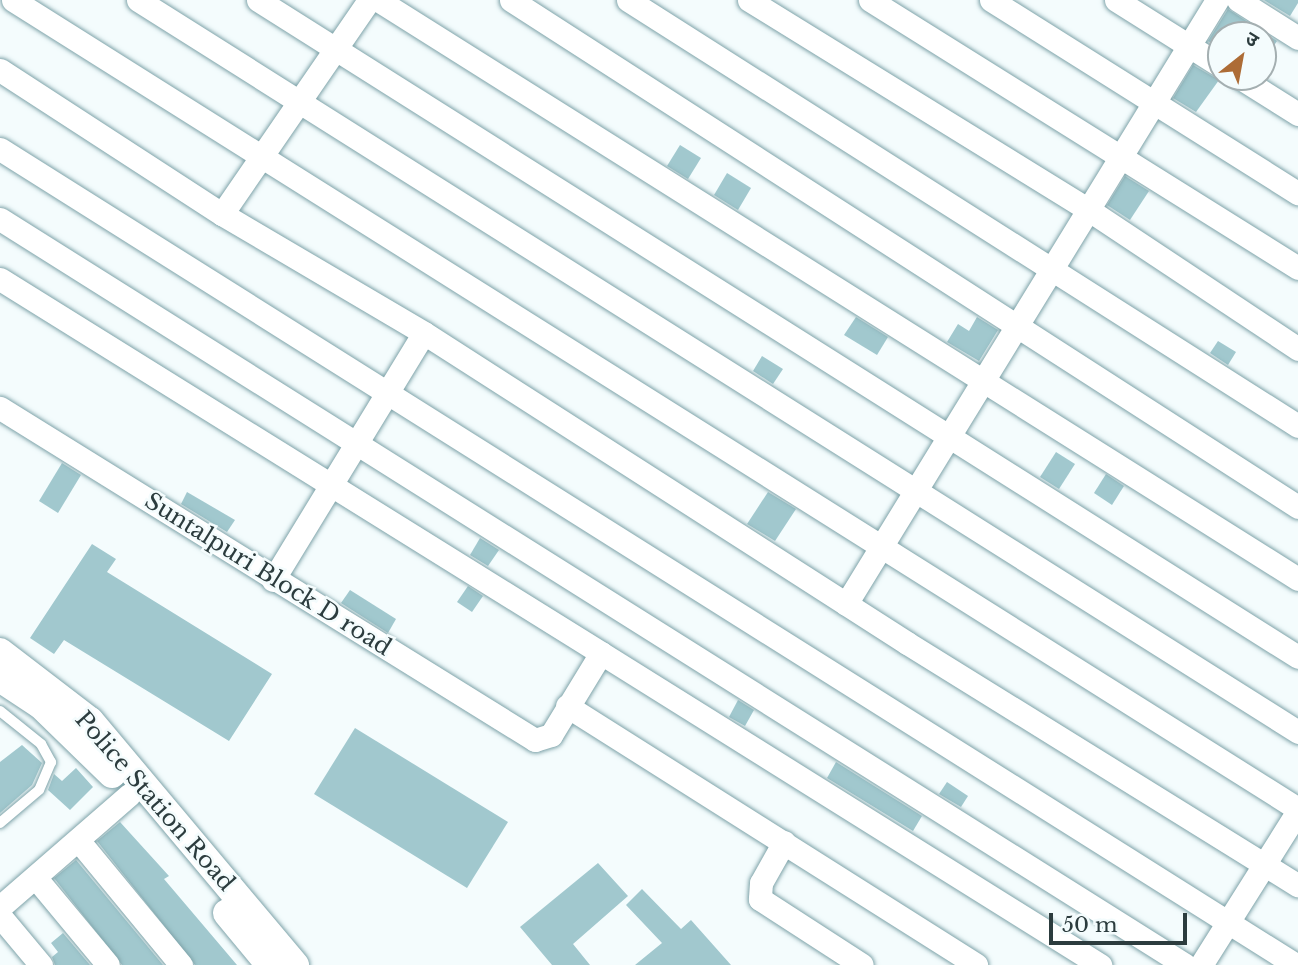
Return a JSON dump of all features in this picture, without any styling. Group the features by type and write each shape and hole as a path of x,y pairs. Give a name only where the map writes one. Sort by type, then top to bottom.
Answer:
{"street":[{"path":"13,0 1298,810 1200,965"},
{"path":"138,0 918,489 1298,732"},
{"path":"258,0 1298,657"},
{"path":"222,214 369,0"},
{"path":"378,0 1298,579"},
{"path":"511,0 1298,507"},
{"path":"628,0 1298,426"},
{"path":"749,0 1088,210 1298,349"},
{"path":"870,0 1298,268"},
{"path":"991,0 1298,193"},
{"path":"1116,0 1207,57"},
{"path":"846,604 1156,104 1217,0"},
{"path":"1238,0 1298,38"},
{"path":"0,70 222,214 424,334 846,604 1298,886"},
{"path":"1261,91 1298,114"},
{"path":"0,149 1296,965"},
{"path":"0,219 355,446 1185,965"},
{"path":"0,279 1100,965"},
{"path":"273,580 424,334"},
{"name":"Suntalpuri Block D road","path":"0,408 273,580 535,740 551,735 567,706"},
{"name":"Police Station Road","path":"0,652 90,721 295,965"},
{"path":"601,653 567,706 976,965"},
{"name":"Police Station Road","path":"0,678 41,705 97,756 270,965"},
{"path":"0,907 129,795"},
{"path":"78,840 181,965"},
{"path":"784,842 761,883 760,899 862,965"},
{"path":"35,877 108,965"},
{"path":"0,916 41,965"}],"lane":[{"path":"0,711 41,744 51,762 40,790 0,823"}],"building":[{"path":"1264,0 1298,0 1298,3 1290,16"},
{"path":"1228,9 1246,21 1220,21"},
{"path":"1193,65 1207,73 1207,91 1211,91 1196,112 1173,98"},
{"path":"680,145 701,158 688,179 667,166"},
{"path":"727,173 751,188 738,210 714,195"},
{"path":"1125,176 1149,191 1130,220 1107,205"},
{"path":"856,317 888,337 877,355 844,335"},
{"path":"977,317 998,330 979,361 947,342 958,324 969,331"},
{"path":"1218,341 1236,352 1228,365 1210,353"},
{"path":"762,356 783,369 773,384 753,371"},
{"path":"1056,452 1075,464 1059,489 1040,477"},
{"path":"62,463 81,475 58,513 39,501"},
{"path":"1106,474 1124,486 1112,505 1094,493"},
{"path":"187,492 235,520 227,532 181,504"},
{"path":"768,492 796,509 775,541 747,524"},
{"path":"480,538 499,550 488,566 470,555"},
{"path":"92,544 116,559 107,572 272,674 229,741 64,640 54,654 30,638"},
{"path":"468,586 483,596 472,612 457,602"},
{"path":"350,590 396,619 388,633 341,603"},
{"path":"738,700 754,710 745,726 729,717"},
{"path":"355,728 508,822 467,888 314,794"},
{"path":"22,745 42,763 32,785 0,813 0,762"},
{"path":"836,762 922,816 913,831 827,778"},
{"path":"76,768 93,787 70,810 48,790 54,774 62,781"},
{"path":"947,782 968,796 961,807 939,794"},
{"path":"120,822 169,876 164,879 237,965 195,965 97,841"},
{"path":"76,860 163,965 122,965 54,878"},
{"path":"598,863 628,896 573,944 590,965 552,965 520,927"},
{"path":"642,889 681,929 691,920 731,965 635,965 662,943 626,905"},
{"path":"63,933 90,965 55,965 52,957 58,952 51,943"}]}
